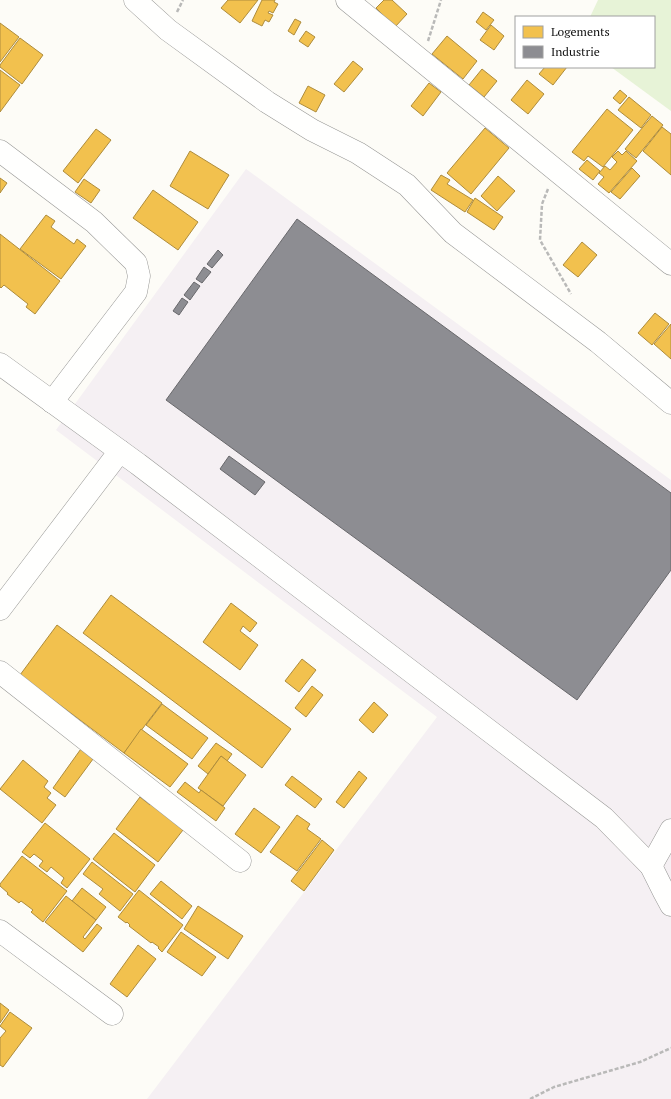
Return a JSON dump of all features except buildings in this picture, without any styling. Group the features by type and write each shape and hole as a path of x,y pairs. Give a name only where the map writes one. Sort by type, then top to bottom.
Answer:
{"street":[{"path":"135,0 168,30 268,102 312,130 358,153 407,185 453,233 598,342 671,403"},
{"path":"347,0 671,264"},
{"path":"0,151 94,222 136,263 139,276 136,292 52,402"},
{"path":"0,364 120,451 604,818 652,866 671,905"},
{"path":"0,609 120,451"},
{"path":"0,672 240,861"},
{"path":"652,866 671,830"},
{"path":"0,931 112,1014"}],"path":[{"path":"420,60 441,0"},
{"path":"556,170 542,204 540,240 571,294"},
{"path":"530,1099 554,1087 640,1062 671,1048"}],"shaded area":[{"path":"246,169 671,480 671,1099 147,1099 437,717 56,430"}],"green space":[{"path":"598,0 671,0 671,111 612,68 655,68 655,16 590,16"}]}
